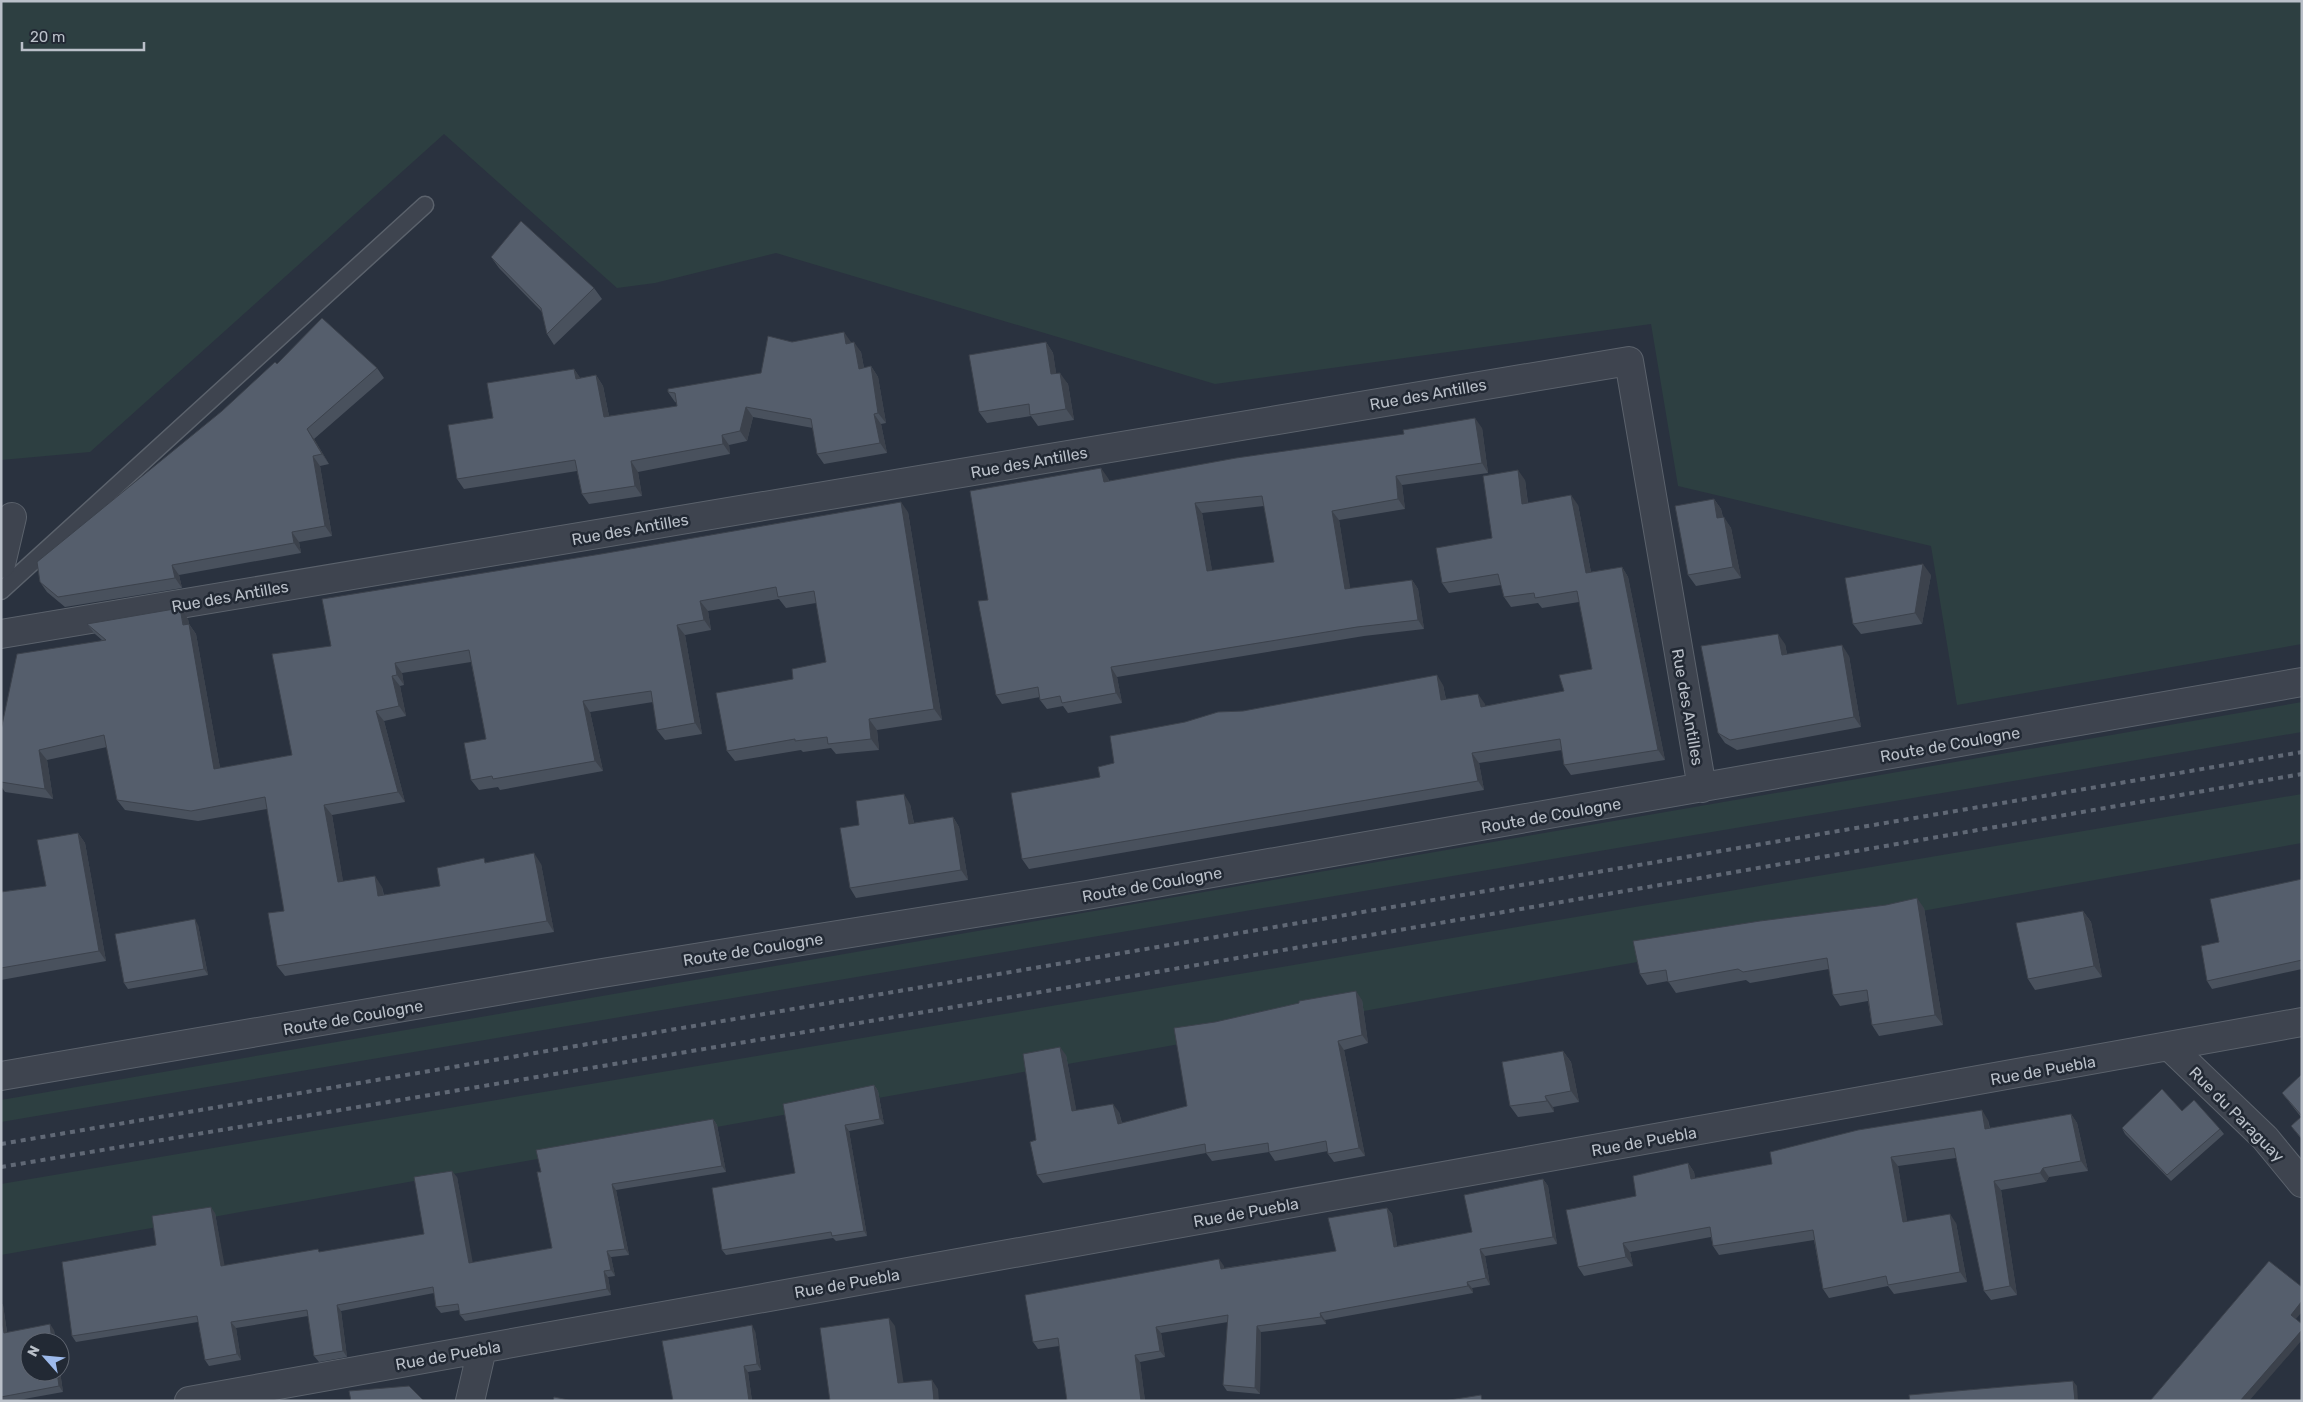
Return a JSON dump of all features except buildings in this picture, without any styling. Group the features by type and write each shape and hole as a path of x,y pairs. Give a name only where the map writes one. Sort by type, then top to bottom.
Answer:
{"street":[{"name":"Rue des Antilles","path":"1,634 1629,361 1702,788"},
{"path":"1,564 12,517"},
{"name":"Route de Coulogne","path":"1,1076 596,974 1087,895 2302,682"},
{"name":"Rue de Puebla","path":"189,1401 2302,1022"},
{"name":"Rue du Paraguay","path":"2170,1047 2265,1138 2302,1182"},
{"path":"470,1401 482,1349"}],"lane":[{"path":"1,591 426,205"}],"shaded area":[{"path":"1,1 2302,1 2302,644 1957,705 1931,546 1678,486 1651,324 1215,384 776,253 655,283 617,288 444,134 90,452 1,460"},
{"path":"2302,702 2302,732 1,1122 1,1100"},
{"path":"2302,794 2302,843 1,1255 1,1184"}],"railway":[{"path":"1,1144 2302,752"},
{"path":"1,1167 948,1008 2302,774"}]}
